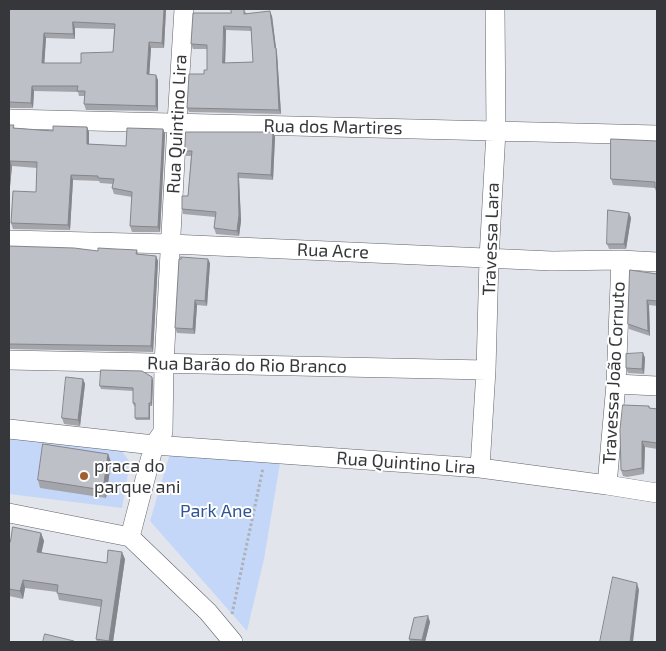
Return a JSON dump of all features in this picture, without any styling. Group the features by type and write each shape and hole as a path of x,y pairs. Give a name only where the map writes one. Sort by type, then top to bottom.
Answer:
{"street":[{"name":"Rua Quintino Lira","path":"130,537 154,446 163,432 164,364 184,9"},
{"name":"Travessa Lara","path":"480,468 496,131 495,9"},
{"name":"Rua dos Martires","path":"9,119 657,135"},
{"name":"Rua Acre","path":"9,240 171,244 552,261 621,260 657,262"},
{"name":"Travessa João Cornuto","path":"607,485 616,384 621,260"},
{"name":"Rua Barão do Rio Branco","path":"9,360 486,370"},
{"path":"616,384 657,386"},
{"name":"Rua Quintino Lira","path":"9,430 154,446 480,468 657,493"},
{"path":"9,513 130,537 208,612 230,639"}],"path":[{"path":"230,639 266,453"}],"green space":[{"path":"9,438 121,450 130,462 122,508 9,494"},
{"name":"Park Ane","path":"171,450 280,463 264,559 247,631 150,521"}],"building":[{"path":"9,9 164,9 162,43 149,42 147,74 156,75 156,106 84,104 85,91 77,91 78,86 32,86 31,103 9,102","holes":["73,22 115,24 113,52 81,53 81,63 42,63 44,33 73,34"]},
{"path":"231,9 244,9 244,14 270,11 276,48 279,110 187,108 189,74 204,74 204,70 207,70 207,45 191,44 193,13 231,13","holes":["224,26 251,27 253,62 223,63"]},
{"path":"9,125 14,125 13,128 53,131 53,126 87,127 87,144 126,146 127,128 163,129 158,227 130,226 132,192 112,188 114,179 98,178 98,176 71,175 68,225 11,223 13,191 36,192 37,162 10,161 9,173"},
{"path":"186,132 273,132 271,175 238,173 239,215 237,231 214,228 216,212 182,209 182,196 188,196 192,151 185,151"},
{"path":"611,139 657,141 657,188 655,188 655,182 611,179"},
{"path":"608,210 629,213 624,244 607,244"},
{"path":"9,246 74,248 98,251 98,248 137,250 136,254 156,256 151,346 9,344"},
{"path":"181,257 208,259 205,301 195,300 193,329 175,328 179,259"},
{"path":"630,270 657,274 657,301 647,300 648,331 628,324"},
{"path":"643,353 642,369 626,368 626,354"},
{"path":"101,370 142,371 152,377 149,418 135,418 133,388 100,386"},
{"path":"66,377 83,379 78,420 62,418"},
{"path":"623,405 649,406 649,408 657,409 657,443 642,441 642,468 625,471 621,470 620,430"},
{"path":"43,444 108,454 103,490 38,480"},
{"path":"13,527 41,533 37,552 107,563 108,550 122,552 109,641 96,639 102,600 57,593 58,585 23,580 20,591 9,589 9,542"},
{"path":"613,577 637,583 630,642 600,642"},
{"path":"428,616 422,640 409,639 414,618"},
{"path":"45,634 74,641 74,642 43,642"}],"place":[{"name":"praca do parque ani","path":"84,476"}]}
